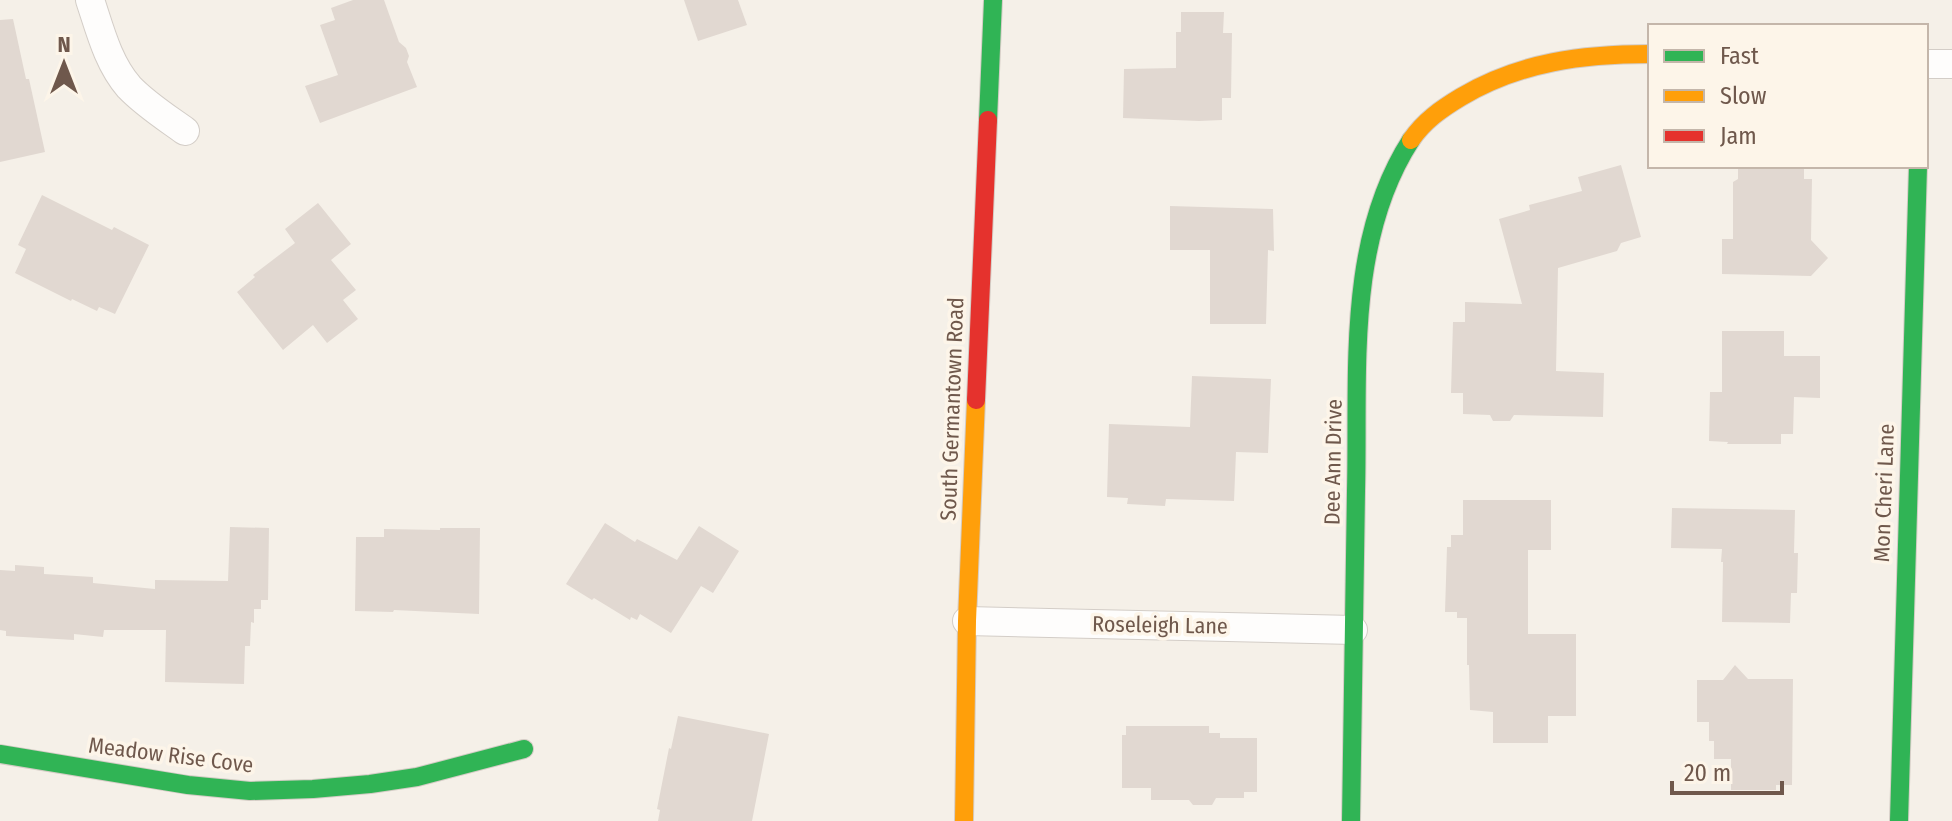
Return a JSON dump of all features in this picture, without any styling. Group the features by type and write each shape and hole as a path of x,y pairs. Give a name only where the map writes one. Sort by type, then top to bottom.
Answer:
{"street":[{"path":"90,0 106,49 130,88 185,131"},
{"name":"South Germantown Road","path":"964,821 967,621 993,0"},
{"name":"Dee Ann Drive","path":"1351,821 1361,299 1370,240 1399,156 1428,119 1477,86 1525,67 1580,55 1648,54"},
{"path":"1928,64 1952,64"},
{"name":"Mon Cheri Lane","path":"1899,821 1918,168"},
{"name":"Roseleigh Lane","path":"967,621 1353,630"},
{"name":"Meadow Rise Cove","path":"1,761 250,791 313,789 417,777 524,749"}],"building":[{"path":"353,0 384,0 399,42 406,48 409,56 407,62 417,87 320,123 305,86 338,75 320,25 335,20 331,8"},
{"path":"684,0 738,0 747,25 698,41"},
{"path":"1181,12 1224,12 1223,33 1232,33 1231,98 1222,98 1222,120 1123,118 1124,69 1176,68 1176,32 1181,32"},
{"path":"13,19 45,152 0,162 0,20"},
{"path":"1621,165 1641,237 1621,243 1617,251 1558,268 1556,371 1604,373 1603,417 1514,415 1510,421 1493,421 1490,415 1463,414 1463,393 1451,393 1453,322 1465,322 1465,302 1522,304 1499,219 1530,210 1529,205 1582,191 1578,177"},
{"path":"1738,168 1804,168 1804,179 1812,179 1811,240 1828,258 1811,276 1722,274 1722,239 1733,239 1733,182 1738,179"},
{"path":"42,195 149,245 115,314 71,301 15,273 26,249 18,245"},
{"path":"318,203 351,244 331,260 356,290 343,300 358,319 327,343 313,325 283,350 237,292 255,277 253,275 295,243 285,229"},
{"path":"1170,206 1273,209 1274,251 1268,250 1266,324 1210,324 1210,250 1170,250"},
{"path":"1722,331 1784,331 1784,356 1820,356 1820,398 1794,397 1793,434 1781,434 1781,444 1709,441 1710,392 1722,392"},
{"path":"1192,376 1271,379 1268,453 1236,452 1234,501 1166,499 1165,506 1127,504 1128,498 1107,497 1109,424 1190,427"},
{"path":"1463,500 1551,500 1551,550 1528,550 1528,634 1576,634 1576,716 1548,716 1548,743 1493,743 1493,712 1470,710 1467,618 1457,618 1457,612 1445,612 1447,547 1451,547 1451,535 1463,535"},
{"path":"1672,508 1795,510 1797,593 1791,593 1790,623 1722,622 1722,549 1671,548"},
{"path":"605,523 635,542 637,539 677,560 699,526 739,551 713,593 701,586 671,633 640,614 637,620 631,617 630,620 566,584"},
{"path":"230,527 269,528 268,600 261,600 261,609 254,609 250,646 245,646 244,684 165,682 166,630 104,630 103,637 74,634 74,640 6,636 6,631 0,630 0,570 15,571 15,565 44,567 44,574 93,577 93,583 155,589 155,580 228,581"},
{"path":"480,528 479,614 355,611 356,537 384,537 384,529"},
{"path":"1735,665 1748,679 1793,679 1792,785 1776,785 1776,790 1731,790 1731,759 1714,759 1714,741 1709,741 1709,722 1697,722 1697,680 1723,680"},
{"path":"678,716 769,734 752,821 658,821 660,810 657,809"},
{"path":"1126,726 1209,726 1209,733 1220,733 1220,738 1257,738 1257,792 1244,792 1244,798 1216,798 1212,805 1193,805 1189,800 1151,800 1151,788 1122,788 1122,735 1126,735"}],"traffic: fast":[{"path":"988,120 993,0"},
{"path":"1351,821 1360,310 1365,265 1375,222 1390,180 1411,140"},
{"path":"1899,821 1918,168"},
{"path":"0,754 188,785 250,791 313,789 417,777 524,749"}],"traffic: slow":[{"path":"1411,140 1427,121 1447,106 1483,85 1506,76 1576,58 1648,54"},
{"path":"964,821 967,621 976,400"}],"traffic: jam":[{"path":"976,400 988,120"}]}
